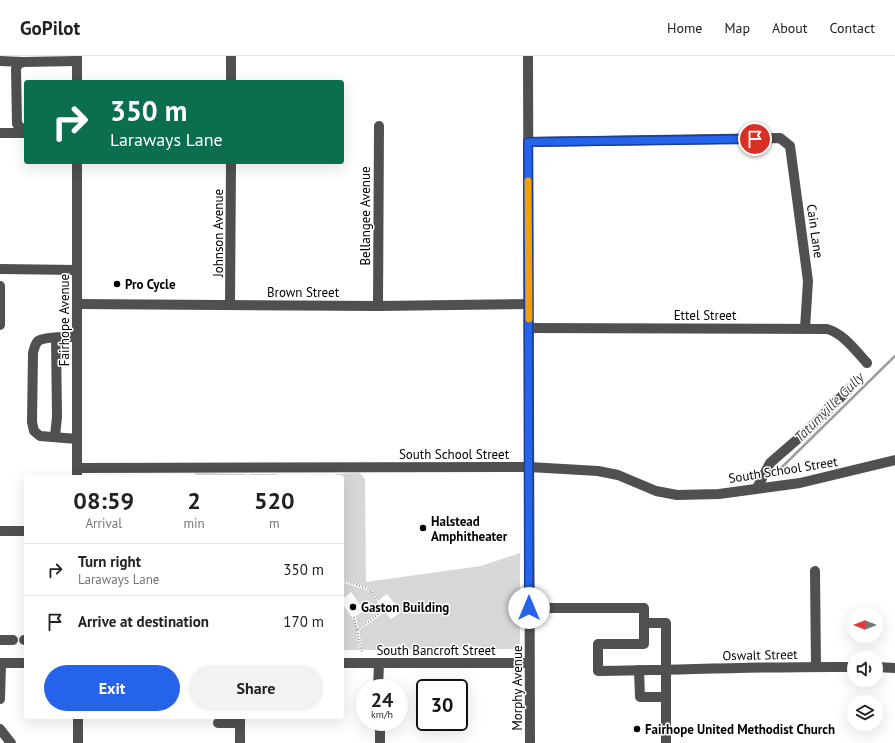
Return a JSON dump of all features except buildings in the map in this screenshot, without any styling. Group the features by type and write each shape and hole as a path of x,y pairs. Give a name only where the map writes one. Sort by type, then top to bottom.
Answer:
{"street":[{"path":"231,56 231,80"},
{"name":"Morphy Avenue","path":"528,56 530,743"},
{"path":"0,61 24,62 77,59 77,80"},
{"path":"24,62 18,64 16,69 17,124 24,131"},
{"name":"Bellangee Avenue","path":"378,306 379,126"},
{"path":"0,133 24,133"},
{"name":"Cain Lane","path":"528,142 780,138 785,140 790,146 808,281 805,328"},
{"name":"Fairhope Avenue","path":"77,164 77,472"},
{"name":"Johnson Avenue","path":"230,305 231,164"},
{"path":"0,269 77,270"},
{"path":"0,286 0,325"},
{"name":"Brown Street","path":"77,304 378,306 528,304"},
{"name":"Ettel Street","path":"529,328 805,328 834,331 867,363"},
{"path":"77,337 39,340 35,344 33,353 32,375 32,422 34,431 40,436 55,436 77,439"},
{"path":"55,436 57,417 56,338"},
{"path":"757,488 770,463 808,430 850,388"},
{"name":"South School Street","path":"77,472 529,467 598,471 618,475 656,491 677,495 719,494 823,479 895,460"},
{"path":"0,531 24,531"},
{"path":"815,571 816,667"},
{"path":"529,608 644,608 644,623 666,623 666,743"},
{"name":"Oswalt Street","path":"644,623 644,644 598,644 598,671 847,667"},
{"path":"0,640 13,640"},
{"path":"0,699 0,663 24,663"},
{"name":"South Bancroft Street","path":"344,664 529,663"},
{"path":"378,679 379,664"},
{"path":"883,668 895,668"},
{"path":"639,670 640,697 666,697"},
{"path":"78,719 78,743"},
{"path":"218,723 240,720 240,743"},
{"path":"0,729 11,743"},
{"path":"380,731 380,743"}],"path":[{"path":"344,581 369,589 378,600"},
{"path":"357,630 384,610"},
{"path":"354,617 363,658"}],"shaded area":[{"path":"195,473 246,474 246,475 195,475"},
{"path":"360,473 365,479 366,582 481,566 520,553 520,649 362,650 359,630 385,612 391,619 401,612 387,594 379,600 369,588 344,580 344,475 336,474"},
{"path":"250,474 277,474 277,475"},
{"path":"344,583 370,591 383,609 358,628 356,616 364,610 351,592 344,598"},
{"path":"344,606 355,622 360,650 344,650"}],"waterway":[{"name":"Tatumville Gully","path":"777,472 895,356"}],"slow traffic":[{"path":"528,181 529,319"}],"place":[{"name":"Pro Cycle","path":"117,284"},
{"name":"Halstead Amphitheater","path":"423,528"},
{"name":"Gaston Building","path":"353,607"},
{"name":"Fairhope United Methodist Church","path":"637,729"}],"route":[{"path":"529,608 528,142 755,139"}]}
